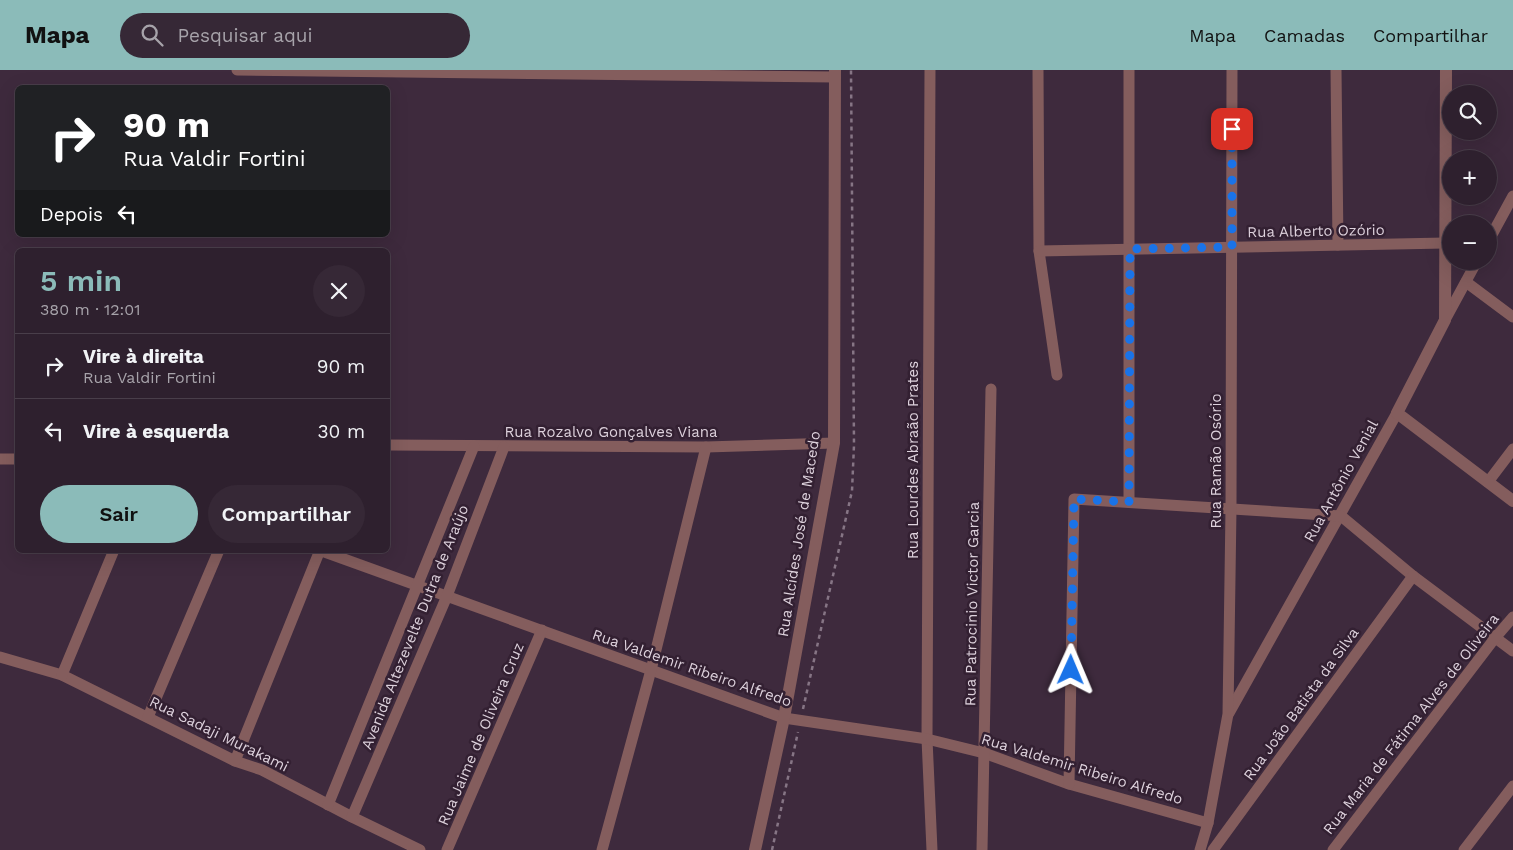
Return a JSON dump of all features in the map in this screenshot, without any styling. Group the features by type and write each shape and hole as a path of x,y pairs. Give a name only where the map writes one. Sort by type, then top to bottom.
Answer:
{"street":[{"path":"237,70 835,74"},
{"name":"Rua Lourdes Abraão Prates","path":"930,70 927,739 932,850"},
{"path":"1038,70 1038,251 1056,375"},
{"path":"1129,70 1129,502"},
{"name":"Rua Ramão Osório","path":"1200,850 1208,823 1228,714 1231,509 1232,70"},
{"path":"1336,70 1338,245"},
{"path":"1444,215 1446,70"},
{"name":"Rua Alcídes José de Macedo","path":"755,850 784,718 834,443 835,74"},
{"path":"1497,225 1513,196"},
{"name":"Rua Alberto Ozório","path":"1038,251 1442,243"},
{"path":"1444,270 1445,320"},
{"name":"Rua Antônio Venial","path":"1228,714 1341,516 1472,270"},
{"path":"1466,282 1513,317"},
{"name":"Rua Patrocinio Victor Garcia","path":"982,850 991,390"},
{"path":"1397,413 1513,501"},
{"name":"Rua Rozalvo Gonçalves Viana","path":"390,445 706,447 834,443"},
{"name":"Avenida Altezevelte Dutra de Araújo","path":"328,805 474,446"},
{"name":"Avenida Altezevelte Dutra de Araújo","path":"352,817 447,596 504,447"},
{"path":"602,850 651,670 706,447"},
{"path":"1488,482 1513,449"},
{"path":"0,459 15,459"},
{"path":"1069,784 1074,499 1341,516 1413,576 1513,652"},
{"path":"62,674 113,553"},
{"path":"148,717 218,553"},
{"path":"235,761 319,553"},
{"name":"Rua Valdemir Ribeiro Alfredo","path":"328,553 784,718 927,739 984,754 1069,784 1208,823"},
{"name":"Rua João Batista da Silva","path":"1213,850 1413,576"},
{"name":"Rua Maria de Fátima Alves de Oliveira","path":"1333,850 1513,617"},
{"name":"Rua Jaime de Oliveira Cruz","path":"447,850 542,630"},
{"name":"Rua Sadaji Murakami","path":"0,657 62,674 235,761 262,770 420,850"},
{"path":"1464,850 1513,786"}],"route":[{"path":"1071,670 1074,499 1129,502 1130,249 1232,247 1232,129"}]}
